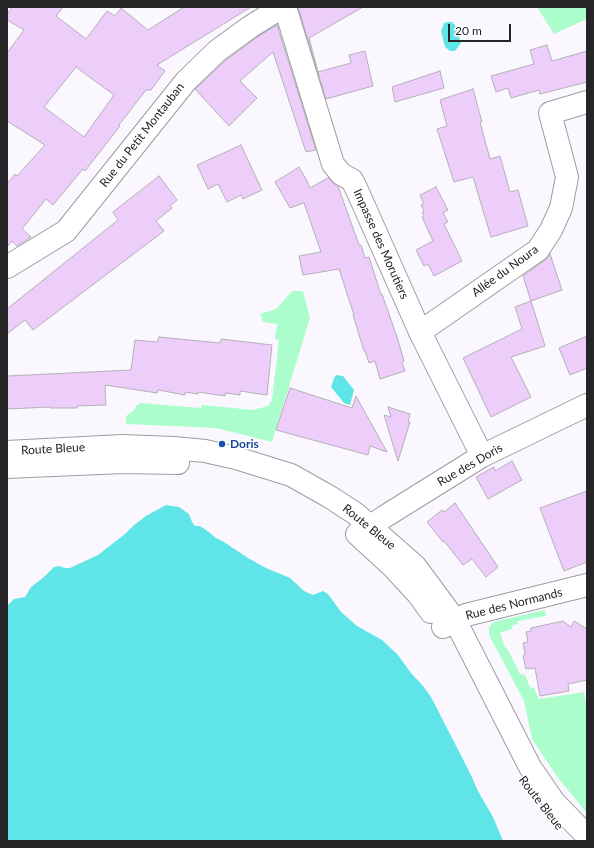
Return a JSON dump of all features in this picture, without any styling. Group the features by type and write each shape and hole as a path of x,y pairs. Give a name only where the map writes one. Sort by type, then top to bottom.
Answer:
{"street":[{"name":"Rue du Petit Montauban","path":"7,266 66,231 186,81 217,51 250,27 282,7"},
{"name":"Impasse des Morutiers","path":"285,7 333,164 341,174 352,180 420,332 482,456"},
{"name":"Allée du Noura","path":"420,332 538,250 551,230 561,208 567,177 550,113 587,102"},
{"name":"Rue des Doris","path":"367,532 384,516 482,456 587,405"},
{"name":"Route Bleue","path":"7,452 122,446 174,448 205,452 236,458 291,475 330,497 356,514 367,532 394,568 449,624 530,768 554,802 587,836"},
{"name":"Route Bleue","path":"7,467 123,462 174,462 225,470 260,480 289,491 323,508 348,525 367,532"},
{"name":"Rue des Normands","path":"449,624 466,615 587,585"},
{"name":"Route Bleue","path":"449,624 518,774 543,808 571,841"}],"green space":[{"path":"537,7 587,7 587,19 554,34"},
{"path":"292,291 303,291 310,318 272,442 216,428 126,424 126,416 141,403 201,408 202,405 253,410 268,406 272,400 279,340 275,339 277,324 263,322 260,314 276,309"},
{"path":"545,610 546,616 517,621 518,624 513,625 512,629 500,633 505,647 520,674 525,675 530,687 534,688 539,699 584,692 587,707 587,813 558,778 532,739 524,701 489,635 489,628 493,622"}],"water":[{"path":"452,22 455,25 461,43 455,51 450,51 445,47 441,31 444,23"},
{"path":"336,375 343,376 354,390 350,405 344,403 331,387"},
{"path":"166,505 179,507 189,514 195,526 200,526 216,538 266,568 290,578 304,591 313,595 323,591 328,594 341,612 357,626 382,640 398,655 431,697 478,791 493,817 503,841 7,841 7,606 14,599 25,597 31,587 54,567 59,566 70,568 98,555 146,516"}],"building":[{"path":"12,7 63,7 56,16 86,39 107,11 115,16 121,8 148,30 184,7 251,7 157,65 165,71 151,90 146,90 85,171 83,169 53,205 46,199 22,229 31,237 17,246 12,241 7,247 7,184 15,174 17,176 45,145 7,121 7,53 24,30 7,20 7,15","holes":["76,67 114,95 84,137 44,107"]},
{"path":"298,7 363,7 309,38 318,72 351,63 349,55 365,51 373,86 326,99"},
{"path":"277,25 316,150 306,152 273,52 240,81 257,98 229,126 195,89 225,61 257,37"},
{"path":"547,45 552,61 587,51 587,82 540,94 539,90 511,98 508,88 496,92 491,76 534,64 530,50"},
{"path":"440,71 444,88 395,102 392,87"},
{"path":"473,89 490,159 500,156 510,192 518,190 528,226 491,237 473,177 454,182 437,129 447,126 440,100"},
{"path":"241,145 262,190 243,199 241,195 227,202 218,184 208,189 197,165"},
{"path":"299,167 310,188 328,178 338,186 359,245 361,245 365,258 369,257 381,295 382,294 398,340 404,361 402,362 405,371 380,379 375,361 369,363 339,269 303,275 299,256 321,252 304,203 290,208 275,182"},
{"path":"159,176 177,200 170,206 172,208 156,221 164,231 33,330 25,320 7,334 7,309 118,220 113,212"},
{"path":"436,187 448,210 443,213 448,222 444,224 462,261 434,276 428,264 424,266 416,250 433,241 422,217 424,216 422,212 424,211 421,205 424,204 420,195"},
{"path":"550,254 562,290 531,301 523,276 545,260"},
{"path":"531,301 545,346 511,357 531,397 491,417 463,358 522,329 515,307"},
{"path":"587,336 587,368 570,375 559,348"},
{"path":"159,337 220,343 221,339 272,345 267,395 240,391 240,395 225,393 225,396 198,392 198,394 185,392 185,395 158,390 157,393 105,385 106,405 77,406 77,408 50,407 7,409 7,376 131,370 135,340 157,342"},
{"path":"290,388 352,408 356,396 387,452 370,446 368,455 276,430"},
{"path":"388,407 410,414 408,422 410,422 398,461 384,415 391,417"},
{"path":"512,461 522,480 488,499 476,477 494,467 495,471"},
{"path":"587,491 587,562 564,571 540,508"},
{"path":"455,503 498,567 486,577 472,559 463,565 427,522 442,510 444,512"},
{"path":"563,621 571,627 574,621 587,629 587,680 568,684 569,691 540,696 535,668 526,669 523,656 525,654 523,643 528,642 526,632 531,631 531,628"}],"place":[{"name":"Doris","path":"222,444"}]}
